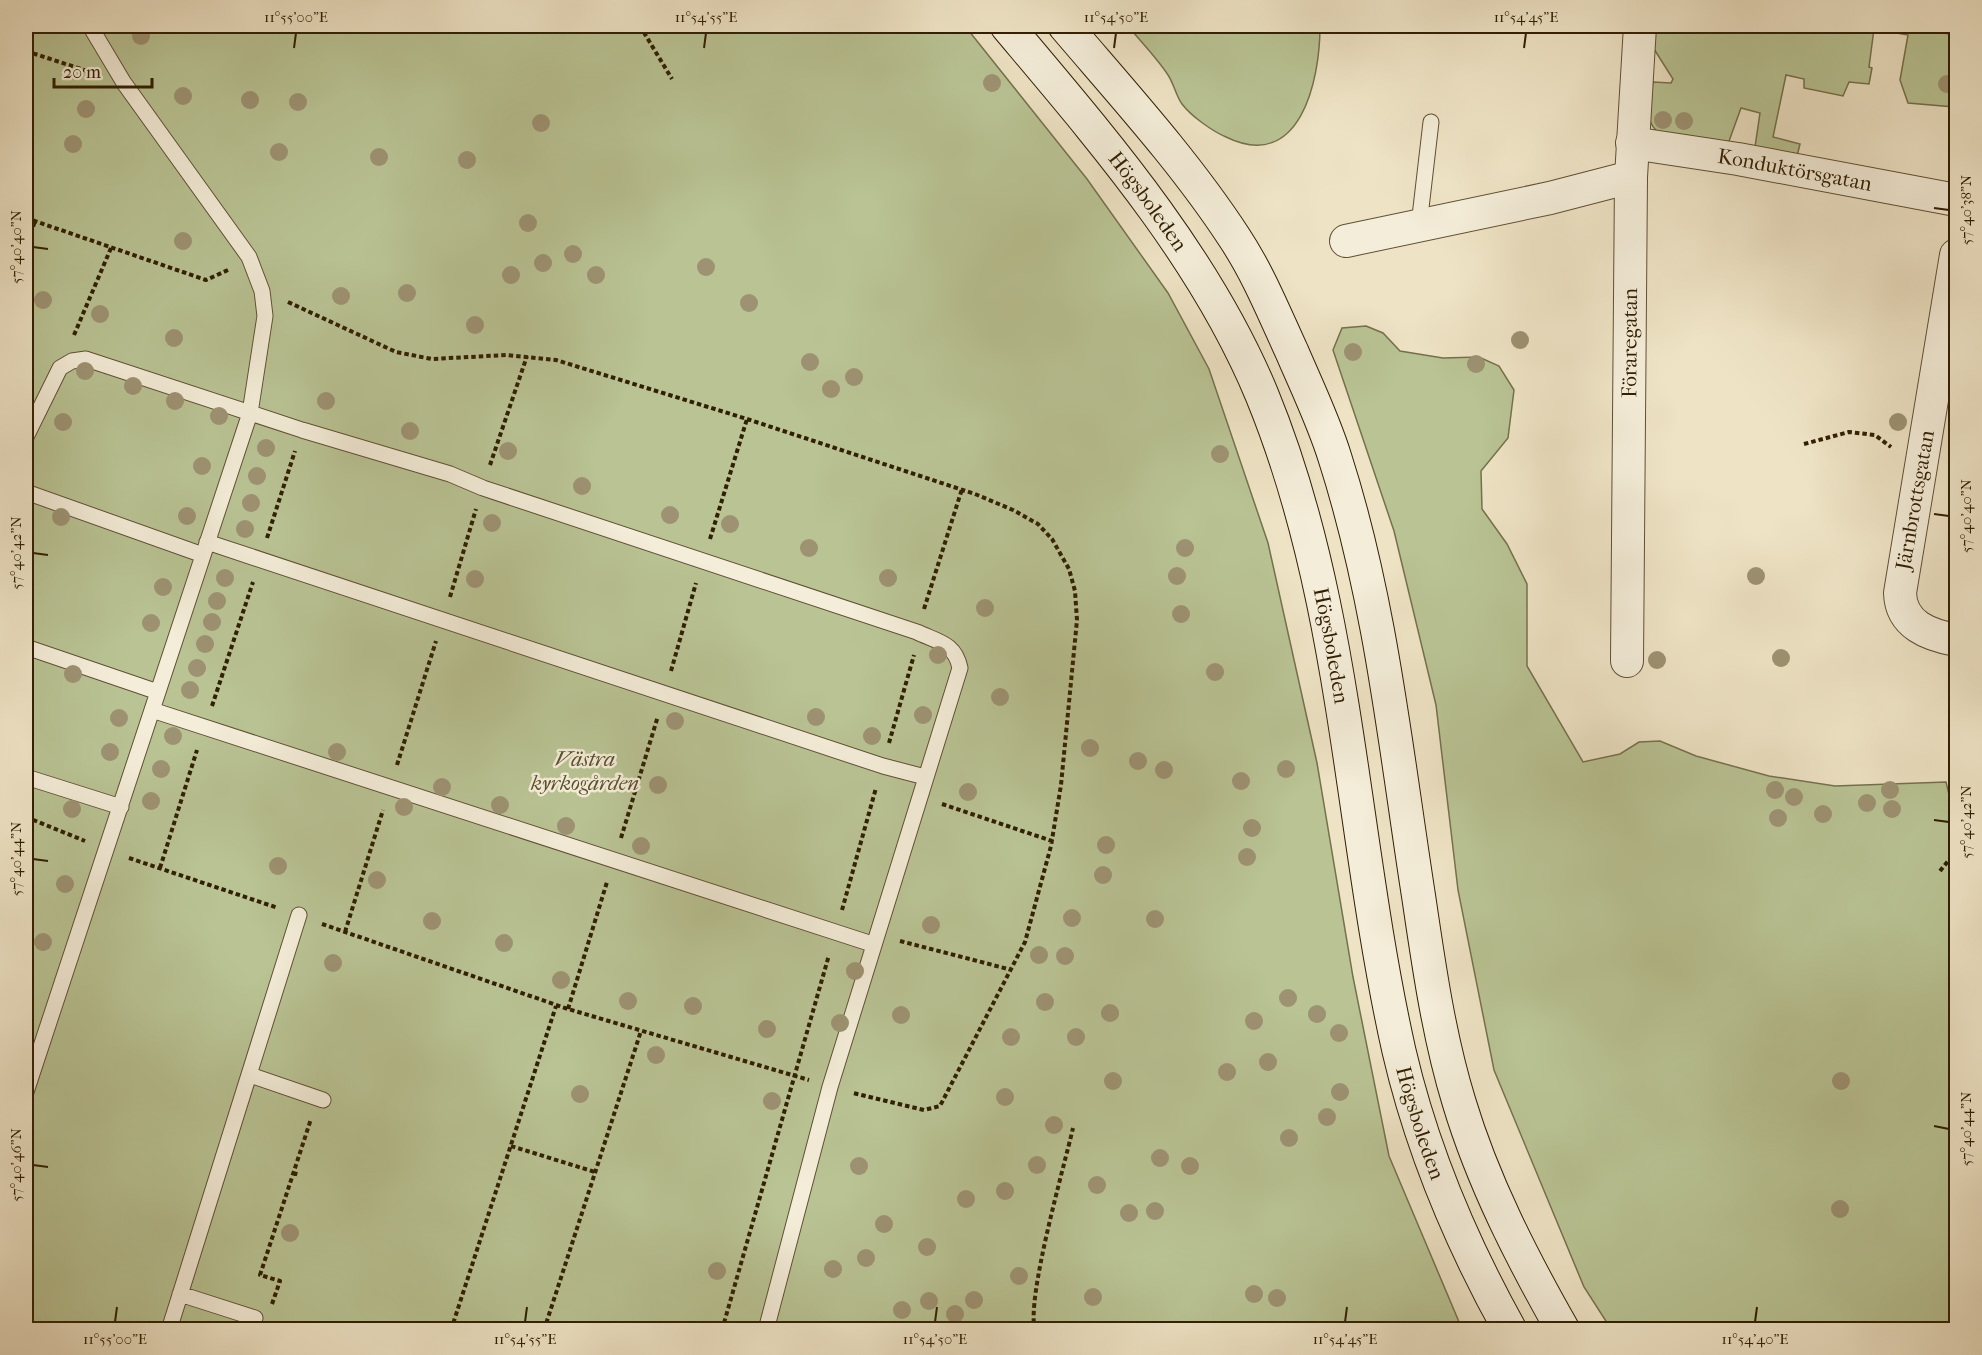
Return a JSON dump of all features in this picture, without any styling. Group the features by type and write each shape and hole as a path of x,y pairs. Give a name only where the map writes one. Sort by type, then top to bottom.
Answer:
{"main road":[{"name":"Högsboleden","path":"1007,26 1102,139 1175,237 1234,338 1262,395 1315,562 1331,635 1382,959 1400,1052 1420,1126 1447,1205 1487,1290 1510,1329"},
{"name":"Högsboleden","path":"1065,26 1166,145 1234,237 1265,292 1334,454 1367,579 1387,682 1427,949 1441,1028 1459,1102 1481,1165 1500,1208 1539,1288 1563,1329"}],"street":[{"name":"Föraregatan","path":"1627,661 1631,177 1640,26"},
{"name":"Konduktörsgatan","path":"1632,143 1738,159 1956,200"},
{"path":"1346,242 1550,198 1631,177"},
{"name":"Järnbrottsgatan","path":"1956,255 1900,593 1900,604 1914,625 1956,640"}],"lane":[{"path":"26,1092 250,413 264,338 265,316 262,291 249,257 124,83 90,26"},
{"path":"1419,225 1431,122"},
{"path":"26,437 60,368 72,361 86,359 302,430 450,474 948,644 957,655 960,668 830,1086 766,1329"},
{"path":"26,492 205,549 260,560 883,766 925,777"},
{"path":"26,647 158,692"},
{"path":"152,710 836,932 874,939"},
{"path":"26,777 121,807"},
{"path":"169,1329 299,915"},
{"path":"250,1076 321,1100"},
{"path":"180,1294 255,1318"}],"path":[{"path":"640,26 672,79"},
{"path":"26,51 124,83"},
{"path":"26,218 206,280 249,257"},
{"path":"26,248 35,221"},
{"path":"72,361 72,342 111,248"},
{"path":"26,817 107,850 556,1006 898,1106 924,1110 937,1108 1012,970 1035,911 1052,841 1061,785 1077,620 1076,591 1069,569 1052,539 1038,524 1013,510 962,489 556,360 506,355 432,359 396,352 262,291"},
{"path":"160,868 302,430"},
{"path":"1804,444 1849,432 1875,435 1893,448 1924,449"},
{"path":"722,1329 962,489"},
{"path":"920,796 1052,841"},
{"path":"1940,871 1956,851"},
{"path":"874,939 1012,970"},
{"path":"451,1329 556,1006"},
{"path":"543,1329 641,1031"},
{"path":"255,1318 271,1308 280,1281 260,1275 293,1173 321,1100"},
{"path":"1035,1329 1033,1322 1037,1283 1073,1128"},
{"path":"511,1146 595,1173"},
{"path":"293,1173 300,1175"}],"green space":[{"name":"Västra kyrkogården","path":"26,26 965,26 1087,179 1168,293 1209,369 1268,543 1317,763 1353,977 1389,1156 1462,1329 26,1329"},
{"path":"1128,26 1320,26 1316,72 1301,116 1288,132 1272,143 1251,145 1220,134 1202,123 1186,109 1164,69"},
{"path":"1656,26 1919,26 1919,29 1956,35 1956,118 1953,117 1954,107 1908,103 1900,80 1908,35 1874,29 1869,84 1849,82 1843,96 1804,88 1804,79 1786,75 1773,137 1800,144 1797,156 1755,147 1760,113 1741,108 1728,144 1657,131 1649,115 1653,82 1671,83 1673,79 1654,49"},
{"path":"1366,326 1383,333 1400,351 1443,358 1479,357 1499,366 1514,390 1508,438 1481,471 1482,509 1507,544 1527,584 1527,666 1583,762 1620,754 1639,742 1660,741 1696,756 1769,776 1835,786 1946,782 1956,823 1956,1329 1611,1329 1584,1287 1494,1070 1458,890 1436,705 1394,531 1333,350 1342,328"}]}
